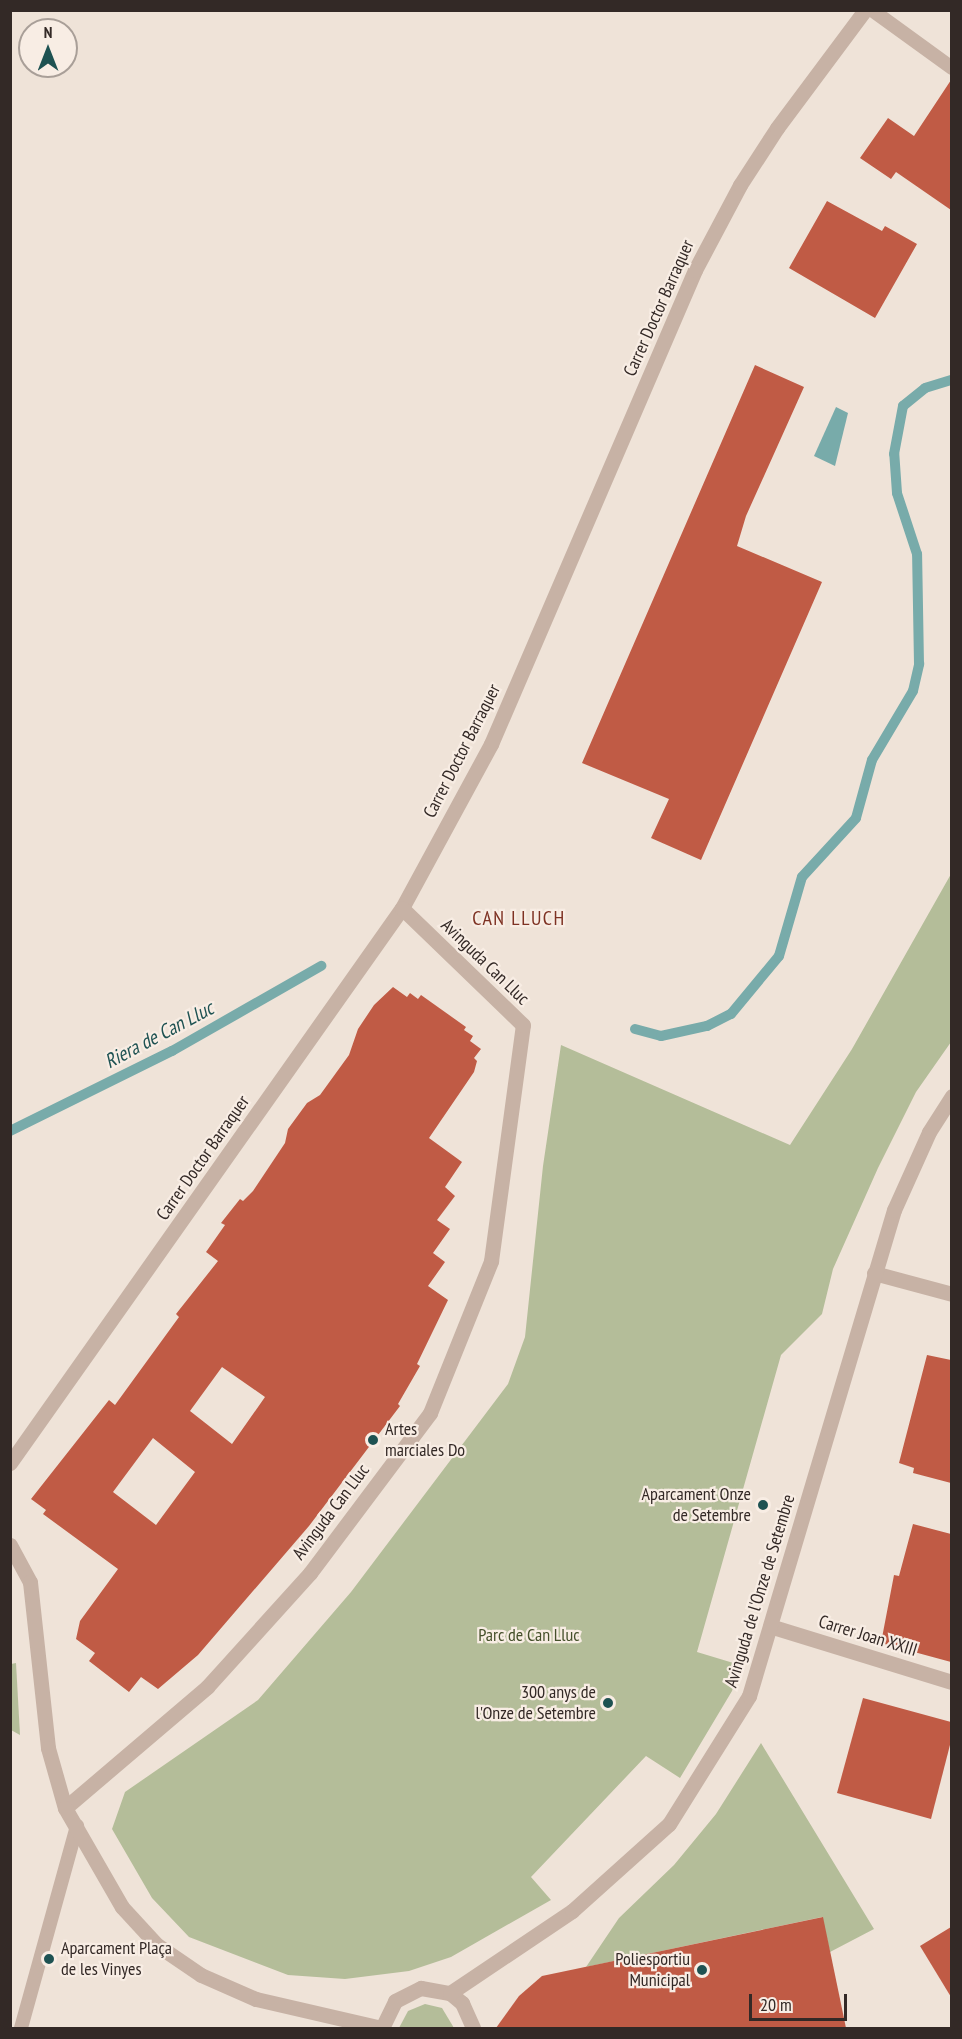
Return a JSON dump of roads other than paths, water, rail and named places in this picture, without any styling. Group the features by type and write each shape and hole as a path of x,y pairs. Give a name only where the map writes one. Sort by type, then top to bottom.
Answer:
{"street":[{"name":"Carrer Doctor Barraquer","path":"10,1463 402,909 491,744 695,270 740,185 777,128 865,10"},
{"name":"Avinguda Can Lluc","path":"65,1808 207,1687 309,1573 430,1413 491,1261 523,1025 402,909"},
{"name":"Avinguda de l'Onze de Setembre","path":"450,1993 572,1911 669,1824 749,1696 772,1628 894,1210 929,1132 951,1096"},
{"path":"874,1273 951,1294"},
{"path":"10,1545 30,1582 48,1748 65,1808 122,1907 157,1945 193,1969 256,1999 382,2028 390,2007 407,1992 436,1988 450,1993 462,2003 473,2028"},
{"name":"Carrer Joan XXIII","path":"772,1628 951,1682"}],"lane":[{"path":"872,10 951,68"},
{"path":"21,2028 77,1826"}],"water":[{"path":"836,407 848,413 835,466 814,456"}],"waterway":[{"name":"Riera de Can Lluc","path":"635,1029 661,1036 707,1026 731,1014 779,956 802,877 856,818 872,760 913,691 919,664 917,554 897,493 894,454 903,406 925,388 952,380"},
{"name":"Riera de Can Lluc","path":"10,1131 172,1051 321,966"}],"place":[{"name":"Artes marciales Do","path":"373,1440"},
{"name":"Aparcament Onze de Setembre","path":"763,1505"},
{"name":"300 anys de l'Onze de Setembre","path":"608,1703"},
{"name":"Aparcament Plaça de les Vinyes","path":"49,1959"},
{"name":"Poliesportiu Municipal","path":"702,1970"}],"district":[{"name":"CAN LLUCH","path":"519,918"}],"park label":[{"name":"Parc de Can Lluc","path":"529,1635"}]}
